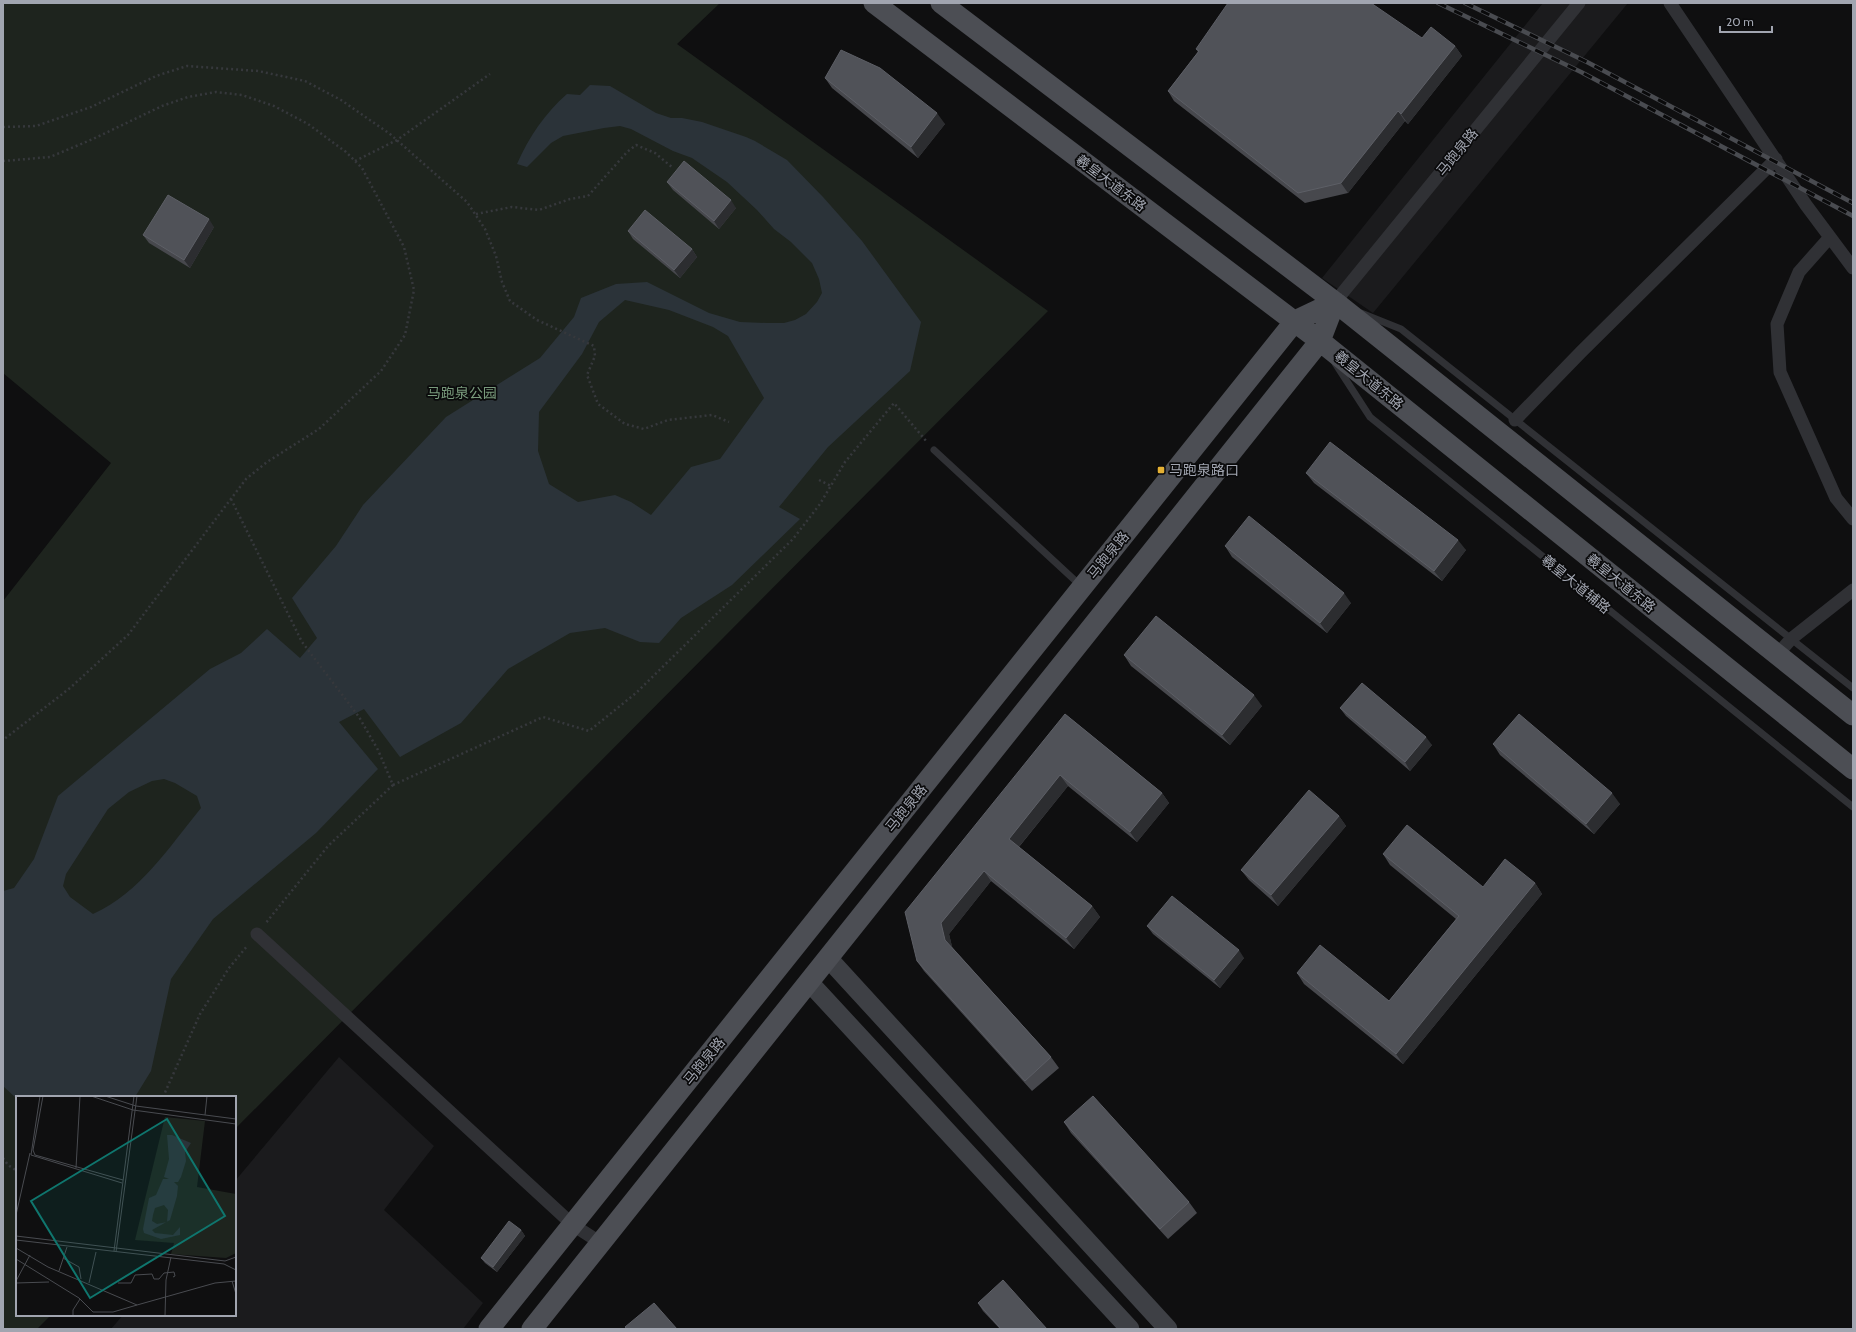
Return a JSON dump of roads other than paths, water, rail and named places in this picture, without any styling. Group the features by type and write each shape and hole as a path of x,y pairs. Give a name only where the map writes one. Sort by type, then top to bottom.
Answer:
{"main road":[{"name":"羲皇大道东路","path":"874,3 1320,341 1853,769"},
{"path":"941,3 1335,302 1853,716"},
{"name":"马跑泉路","path":"489,1329 1294,321 1335,302"},
{"name":"马跑泉路","path":"532,1329 1320,341 1335,302"}],"street":[{"name":"马跑泉路","path":"1335,302 1579,3"},
{"path":"1670,3 1776,160 1853,268"},
{"path":"1515,420 1581,352 1776,160"},
{"path":"1830,237 1799,272 1777,324 1780,372 1836,498 1853,518"},
{"path":"1777,655 1791,639 1853,590"},
{"path":"257,934 573,1225 601,1242"},
{"path":"828,958 1168,1329"},
{"path":"809,982 1130,1329"}],"lane":[{"path":"1335,302 1401,329 1853,688"},
{"name":"羲皇大道辅路","path":"1320,341 1370,417 1853,807"},
{"path":"934,450 1082,587"}],"railway":[{"path":"1438,3 1581,72 1853,216"},
{"path":"1465,3 1587,62 1853,203"}],"place":[{"name":"马跑泉路口","path":"1161,470"}],"park label":[{"name":"马跑泉公园","path":"462,393"}]}
